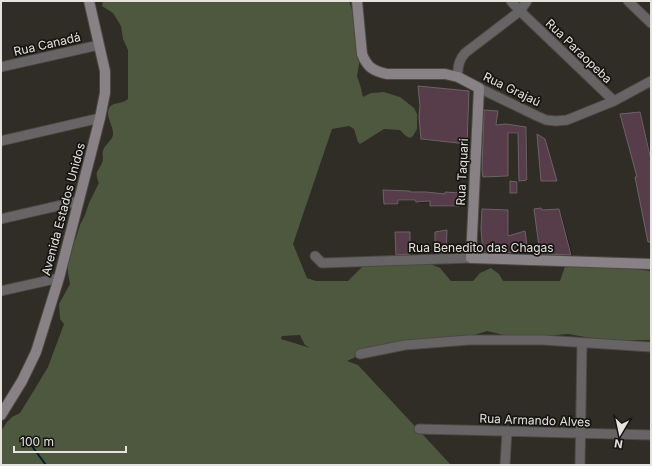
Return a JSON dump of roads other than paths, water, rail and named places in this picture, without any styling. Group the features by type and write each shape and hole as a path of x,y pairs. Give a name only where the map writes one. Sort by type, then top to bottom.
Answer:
{"street":[{"name":"Avenida Estados Unidos","path":"1,415 22,381 36,352 58,278 100,118 105,93 105,71 89,1"},
{"name":"Rua Grajaú","path":"357,1 362,54 365,62 378,72 387,74 445,74 458,77 546,120 567,120 614,101"},
{"name":"Rua Paraopeba","path":"511,1 614,101"},
{"path":"458,77 457,70 461,57 520,11 527,1"},
{"path":"628,1 651,23"},
{"name":"Rua Canadá","path":"1,67 99,45"},
{"path":"614,101 651,81"},
{"name":"Rua Taquari","path":"471,258 479,88"},
{"path":"1,141 100,118"},
{"path":"1,219 79,201"},
{"name":"Rua Benedito das Chagas","path":"315,256 322,263 471,258 651,264"},
{"path":"1,291 58,278"},
{"path":"360,354 405,345 469,340 543,340 651,347"},
{"path":"580,465 582,343"},
{"name":"Rua Armando Alves","path":"419,428 651,435"},
{"path":"505,465 507,431"}],"waterway":[{"path":"26,438 46,465"}]}
